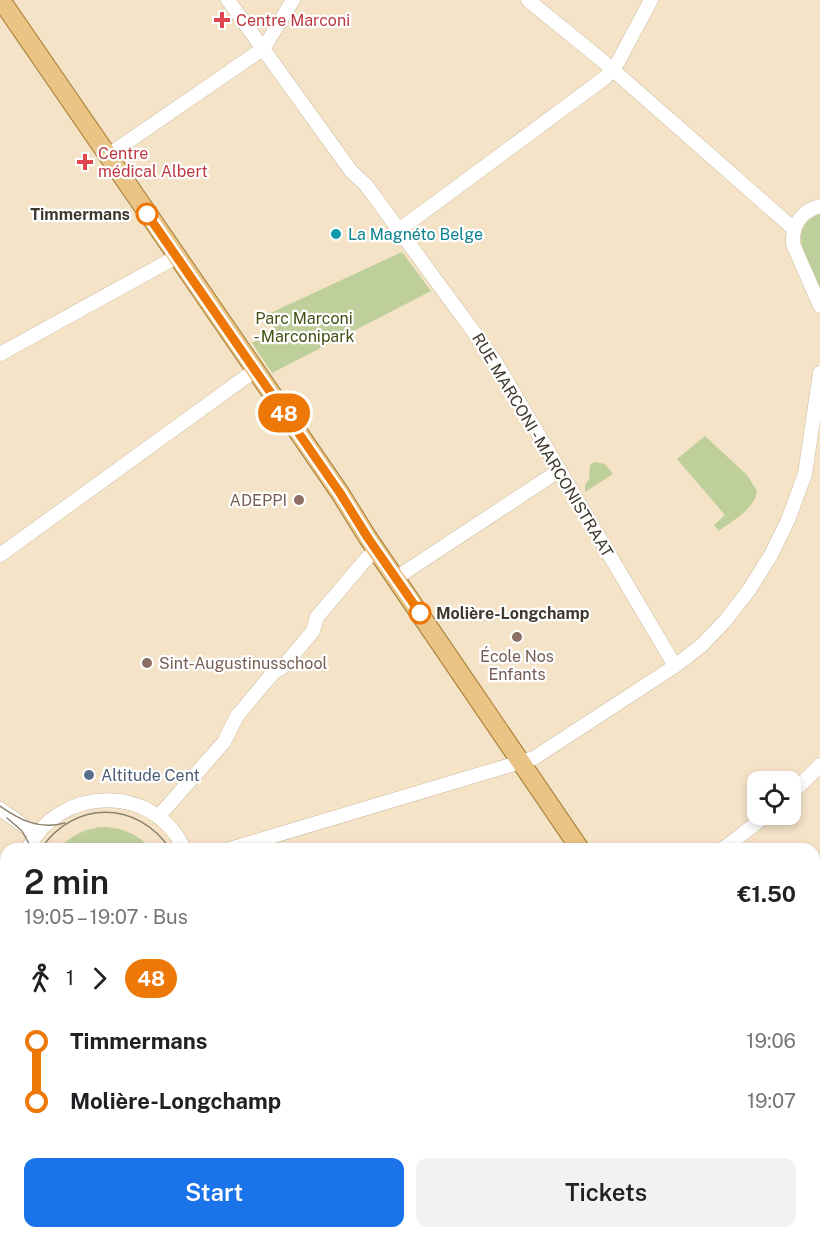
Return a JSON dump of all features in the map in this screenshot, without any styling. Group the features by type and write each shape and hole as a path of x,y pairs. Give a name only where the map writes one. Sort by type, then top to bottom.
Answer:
{"main road":[{"path":"1,0 340,493 576,843"}],"street":[{"name":"RUE MARCONI - MARCONISTRAAT","path":"228,0 351,171 366,185 495,361 675,666"},
{"path":"107,156 264,48 293,0"},
{"path":"528,0 614,69 794,229"},
{"path":"399,230 614,69 651,0"},
{"path":"820,206 806,211 800,217 794,229 793,244 820,306"},
{"path":"0,354 176,257"},
{"path":"0,555 254,370"},
{"path":"250,843 534,758 675,666 702,645 725,621 748,590 788,520 805,474 820,373"},
{"path":"396,578 560,470"},
{"path":"158,817 224,742 237,716 273,673 283,667 313,631 317,617 367,558 377,551"},
{"path":"801,784 820,765"},
{"path":"32,843 44,826 66,810 93,800 118,800 158,817 180,843"},
{"path":"0,809 37,835"},
{"path":"731,843 754,825"}],"green space":[{"path":"820,214 820,290 802,248 801,237 803,228 809,220"},
{"name":"Parc Marconi - Marconipark","path":"402,252 431,291 272,373 252,343 274,328 266,315"},
{"path":"705,436 747,475 757,491 752,504 719,531 714,525 725,515 677,459"},
{"path":"594,462 605,464 613,474 585,492 590,465"},
{"path":"92,828 119,829 131,833 144,843 65,843"}],"tram line":[{"path":"0,806 30,822 47,825 65,823"},
{"path":"46,843 70,821 106,812 141,821 165,843"},
{"path":"7,818 22,831 29,843"}],"bus line":[{"name":"48","path":"147,214 420,613"}],"place":[{"name":"Centre Marconi","path":"222,20"},
{"name":"Centre médical Albert","path":"85,162"},
{"name":"Timmermans","path":"147,214"},
{"name":"La Magnéto Belge","path":"336,234"},
{"name":"ADEPPI","path":"299,500"},
{"name":"Molière-Longchamp","path":"420,613"},
{"name":"École Nos Enfants","path":"517,637"},
{"name":"Sint-Augustinusschool","path":"147,663"},
{"name":"Altitude Cent","path":"89,775"}]}
